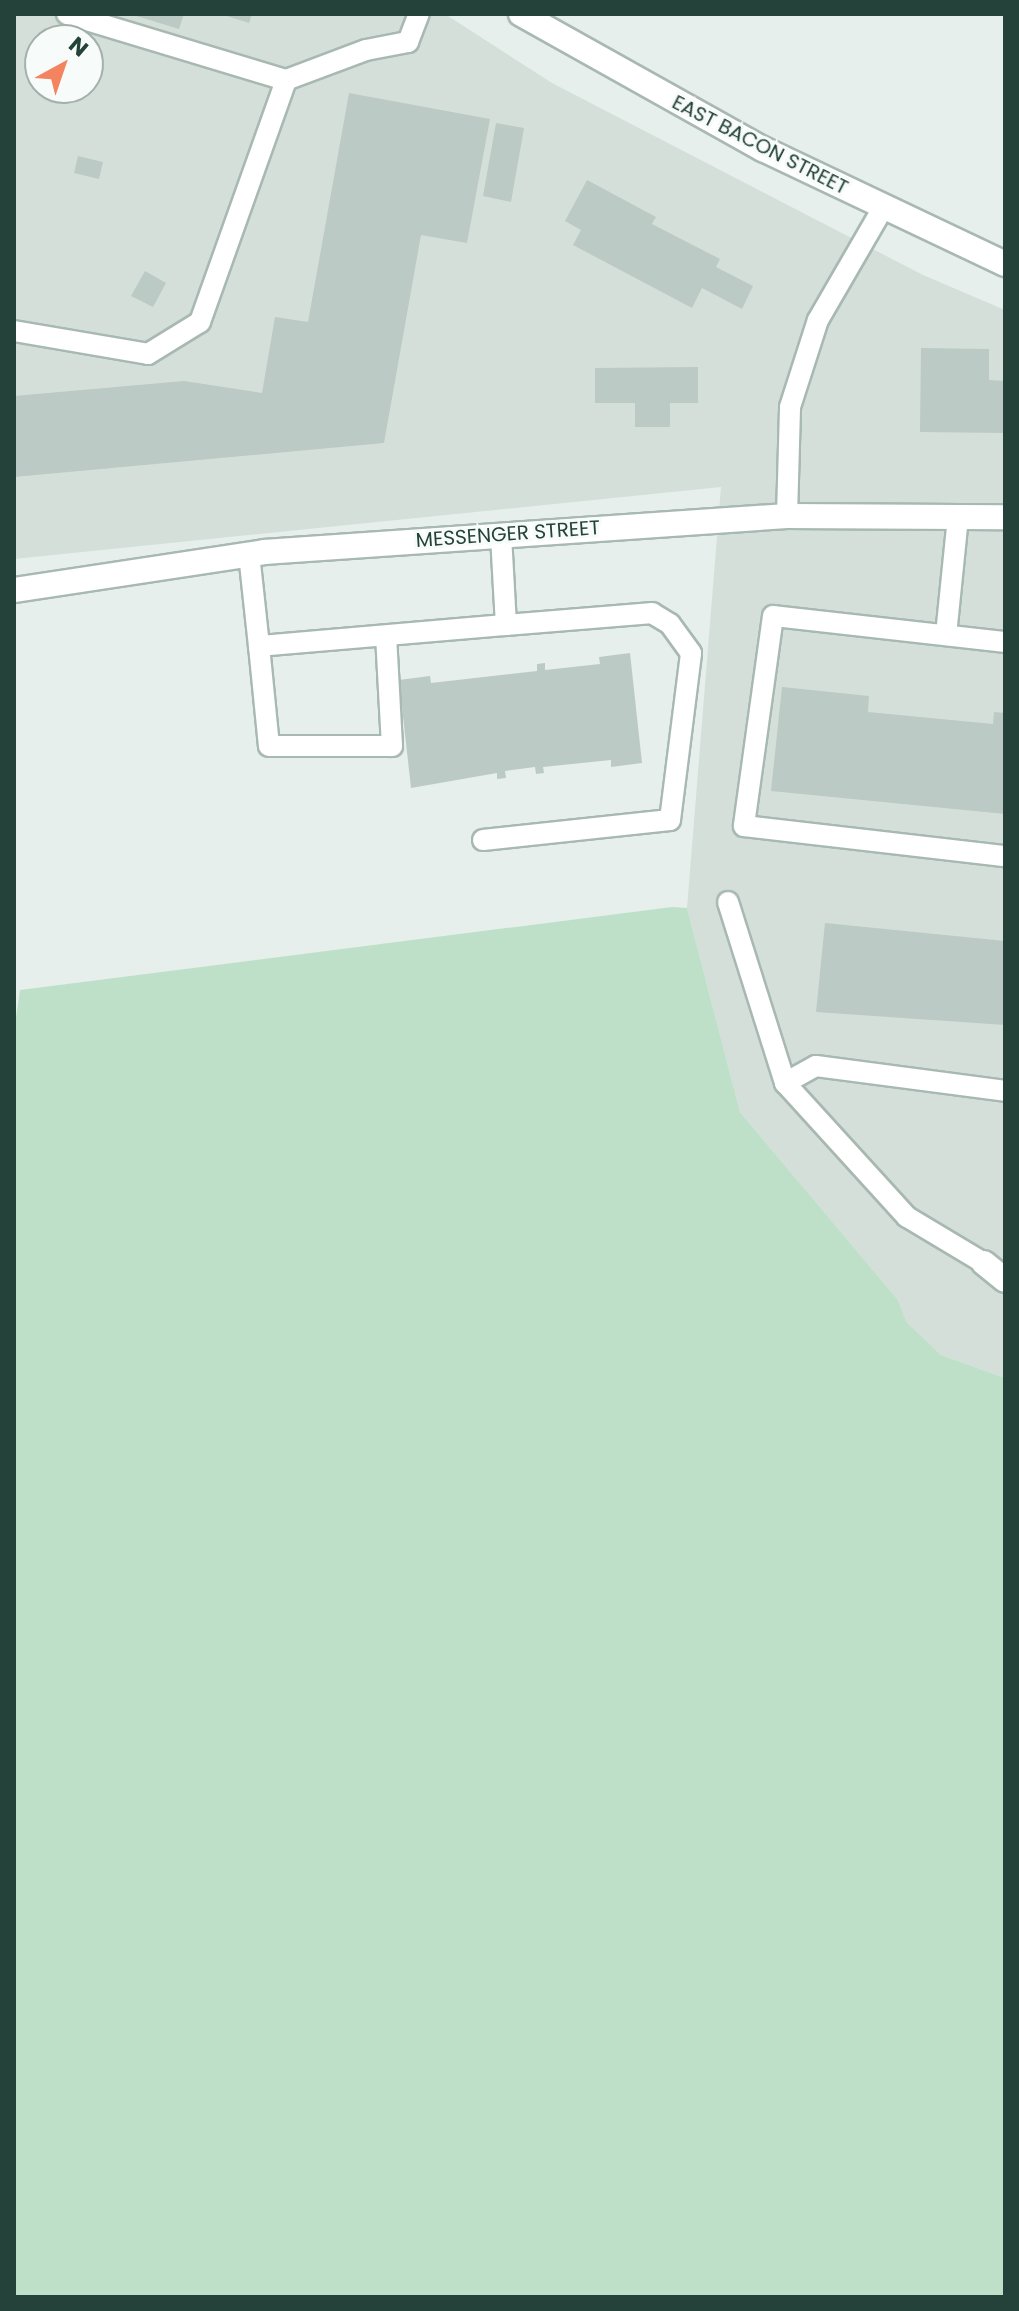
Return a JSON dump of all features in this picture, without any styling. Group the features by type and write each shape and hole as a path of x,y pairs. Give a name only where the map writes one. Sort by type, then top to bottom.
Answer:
{"main road":[{"name":"EAST BACON STREET","path":"521,14 763,149 1005,264"},
{"name":"MESSENGER STREET","path":"14,590 249,554 501,535 787,516 1005,517"},
{"path":"984,1263 1005,1280"}],"lane":[{"path":"67,14 286,80 366,50 408,42 419,14"},
{"path":"14,331 148,354 200,322 286,80"},
{"path":"787,516 790,407 818,320 883,208"},
{"path":"946,635 958,516"},
{"path":"501,535 506,625"},
{"path":"249,554 269,746 392,746 386,636"},
{"path":"259,646 652,613 670,624 691,653 670,820 483,840"},
{"path":"1005,642 773,616 744,826 1005,856"},
{"path":"728,902 785,1083 907,1217 984,1263"},
{"path":"785,1083 816,1066 1005,1091"}],"shaded area":[{"path":"14,14 445,14 552,83 923,275 1005,310 1005,1378 941,1355 905,1322 898,1300 740,1112 687,908 721,487 14,559"}],"green space":[{"path":"672,907 687,908 740,1112 898,1300 906,1322 941,1355 1005,1378 1005,2297 14,2297 14,1031 20,990"}],"building":[{"path":"130,14 184,14 179,29"},
{"path":"221,14 252,14 249,23"},
{"path":"349,93 490,119 467,243 421,235 384,443 14,477 14,396 184,381 262,393 275,317 308,322"},
{"path":"496,123 524,128 511,202 483,196"},
{"path":"78,156 103,162 99,179 74,173"},
{"path":"587,180 656,217 652,224 720,259 716,267 753,286 742,309 702,288 692,308 573,245 581,230 565,221"},
{"path":"145,271 166,283 153,307 131,296"},
{"path":"921,348 989,349 989,380 1005,381 1005,433 920,432"},
{"path":"698,367 698,403 670,403 670,427 635,427 635,403 595,403 595,368"},
{"path":"630,653 642,763 611,767 611,760 543,767 544,773 536,774 535,767 505,771 506,778 497,779 497,773 411,788 399,680 430,676 431,683 537,671 537,664 545,663 545,670 600,664 599,657"},
{"path":"782,687 869,696 868,712 993,724 994,712 1005,713 1005,814 771,791"},
{"path":"825,923 1005,941 1005,1025 816,1012"}]}
